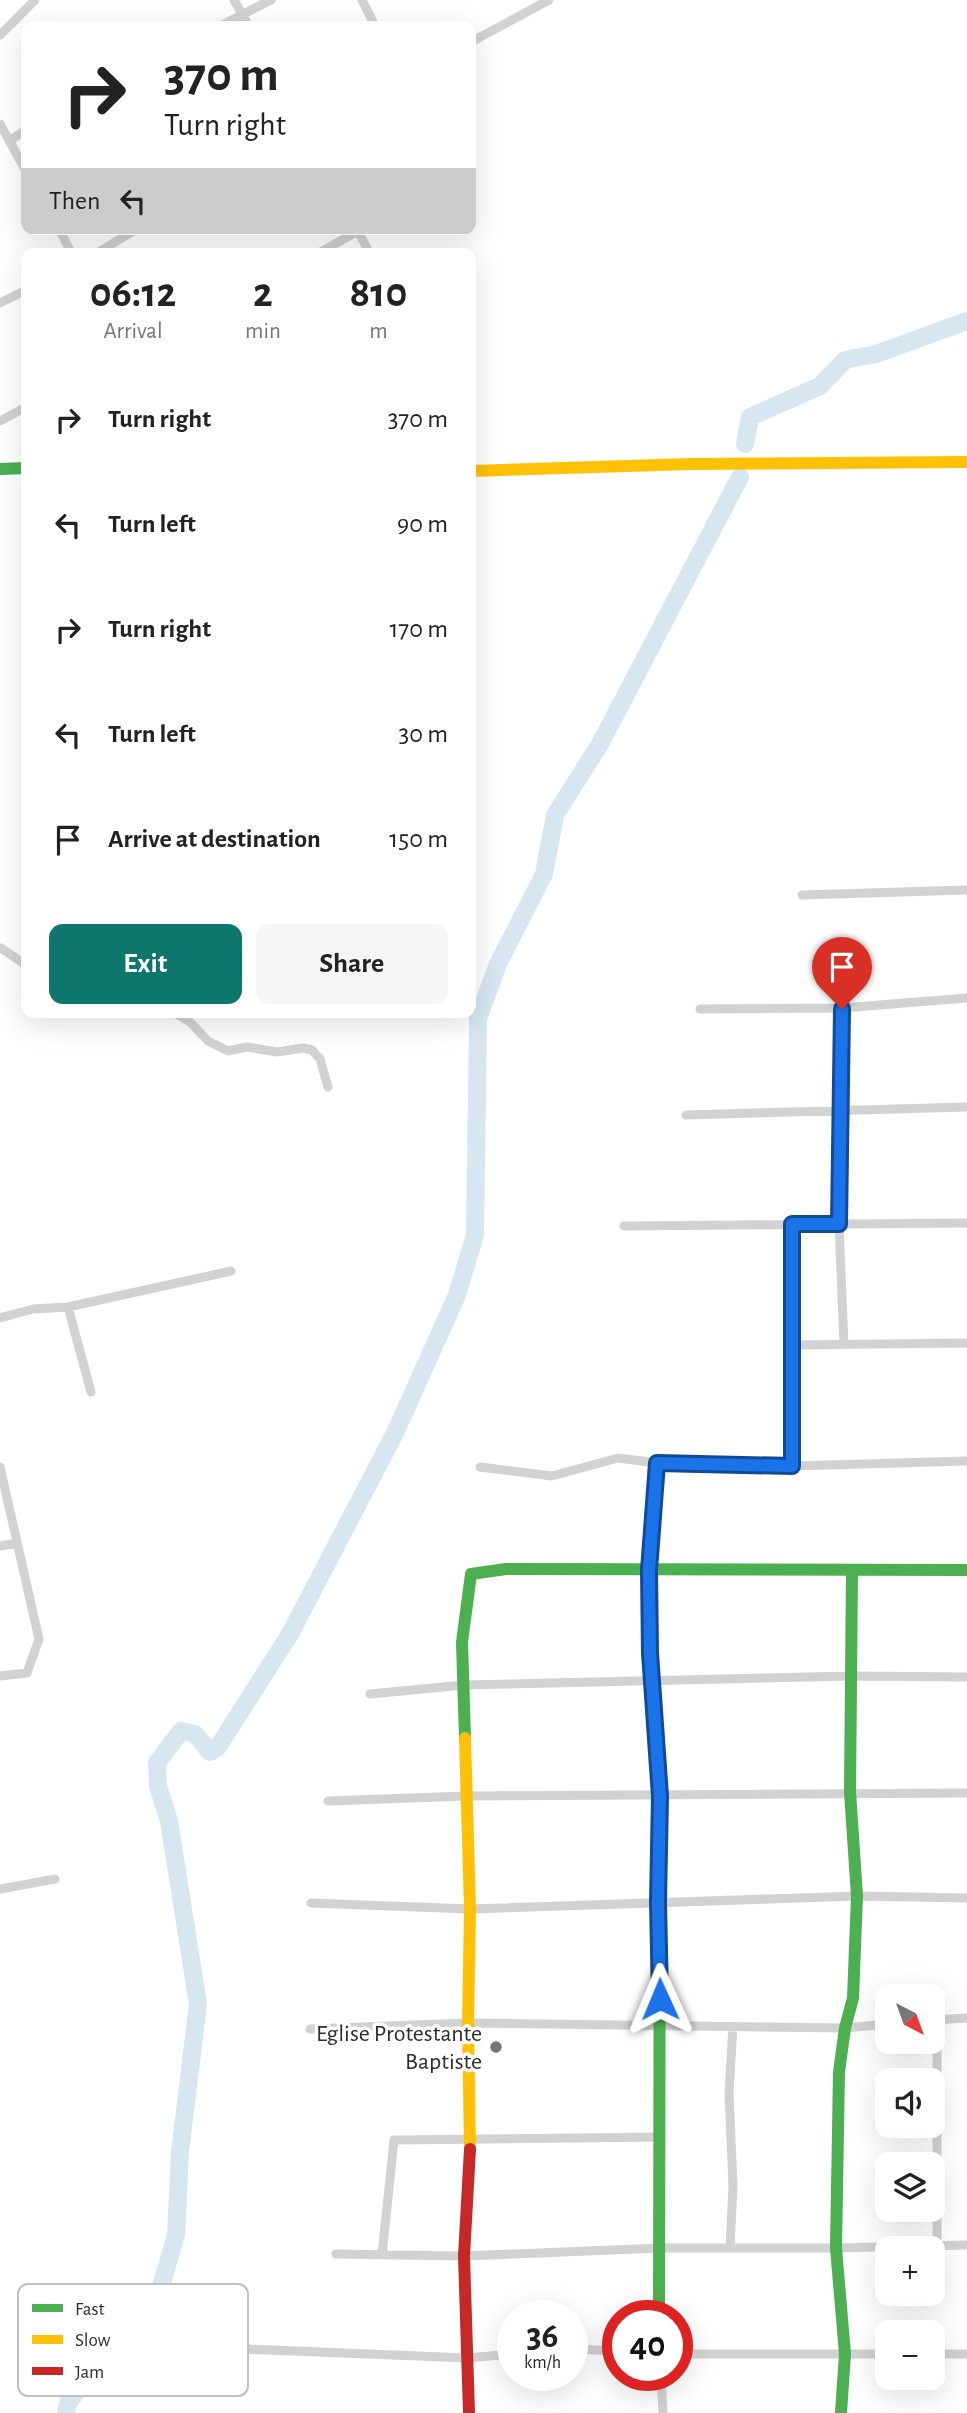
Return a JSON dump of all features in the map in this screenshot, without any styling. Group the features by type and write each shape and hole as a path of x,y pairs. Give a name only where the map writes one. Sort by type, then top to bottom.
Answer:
{"street":[{"path":"0,35 35,0"},
{"path":"234,0 246,21"},
{"path":"232,21 271,0"},
{"path":"362,0 372,21"},
{"path":"476,39 549,0"},
{"path":"0,124 21,162"},
{"path":"9,141 21,133"},
{"path":"105,248 127,235"},
{"path":"327,248 349,235"},
{"path":"0,303 21,292"},
{"path":"0,421 21,410"},
{"path":"476,471 690,464 967,462"},
{"path":"0,468 21,468"},
{"path":"802,895 967,890"},
{"path":"0,947 21,962"},
{"path":"700,1009 842,1009 967,998"},
{"path":"842,1009 839,1224 844,1345"},
{"path":"183,1018 208,1041 228,1051 247,1047 276,1052 303,1048 312,1051 320,1059 328,1087"},
{"path":"686,1115 967,1107"},
{"path":"624,1226 967,1223"},
{"path":"792,1224 792,1466"},
{"path":"0,1318 33,1310 68,1307 231,1271"},
{"path":"68,1307 91,1392"},
{"path":"792,1346 967,1343"},
{"path":"480,1466 552,1475 618,1458 657,1463 792,1466 967,1461"},
{"path":"657,1463 649,1570 650,1680 660,1796 659,2300"},
{"path":"0,1467 38,1639 27,1673 0,1676"},
{"path":"0,1546 17,1543"},
{"path":"469,2413 464,2256 471,2140 468,2023 470,1909 462,1642 471,1574 506,1569 967,1570"},
{"path":"841,2413 845,2354 836,2248 839,2072 845,2028 853,1998 857,1896 850,1792 852,1570"},
{"path":"370,1694 464,1685 853,1676 967,1677"},
{"path":"328,1801 466,1796 967,1793"},
{"path":"0,1889 55,1879"},
{"path":"311,1903 470,1909 857,1896 967,1898"},
{"path":"945,2019 967,2018"},
{"path":"310,2029 468,2023 845,2028 875,2025"},
{"path":"730,2248 733,2186 729,2094 733,2025"},
{"path":"935,2054 937,2236"},
{"path":"382,2255 394,2140 661,2137"},
{"path":"945,2245 967,2245"},
{"path":"336,2254 464,2256 660,2248 875,2247"},
{"path":"248,2349 467,2358 497,2355"},
{"path":"693,2354 875,2354"},
{"path":"945,2354 967,2354"},
{"path":"662,2391 663,2413"}],"waterway":[{"path":"745,444 750,417 820,386 845,360 876,354 967,321"},
{"path":"162,2284 176,2235 180,2152 198,2004 169,1821 158,1786 157,1763 181,1731 195,1734 210,1752 218,1747 290,1634 395,1433 457,1295 475,1235 478,1018 498,964 544,874 555,815 600,744 740,477"},
{"path":"66,2413 68,2403 73,2396"}],"traffic: fast":[{"path":"0,469 21,468"},
{"path":"657,1463 649,1570 650,1680 660,1796 659,2300"},
{"path":"465,1738 462,1642 471,1574 506,1569 967,1570"},
{"path":"841,2413 845,2354 836,2248 839,2072 845,2028 853,1998 857,1896 850,1792 852,1570"}],"traffic: slow":[{"path":"476,471 690,464 967,462"},
{"path":"465,1738 470,1909 470,2149"}],"traffic: jam":[{"path":"469,2413 464,2256 470,2149"}],"place":[{"name":"Eglise Protestante Baptiste","path":"496,2047"}],"route":[{"path":"660,1999 660,1796 650,1680 649,1570 657,1463 792,1466 792,1224 839,1224 842,1009"}]}
